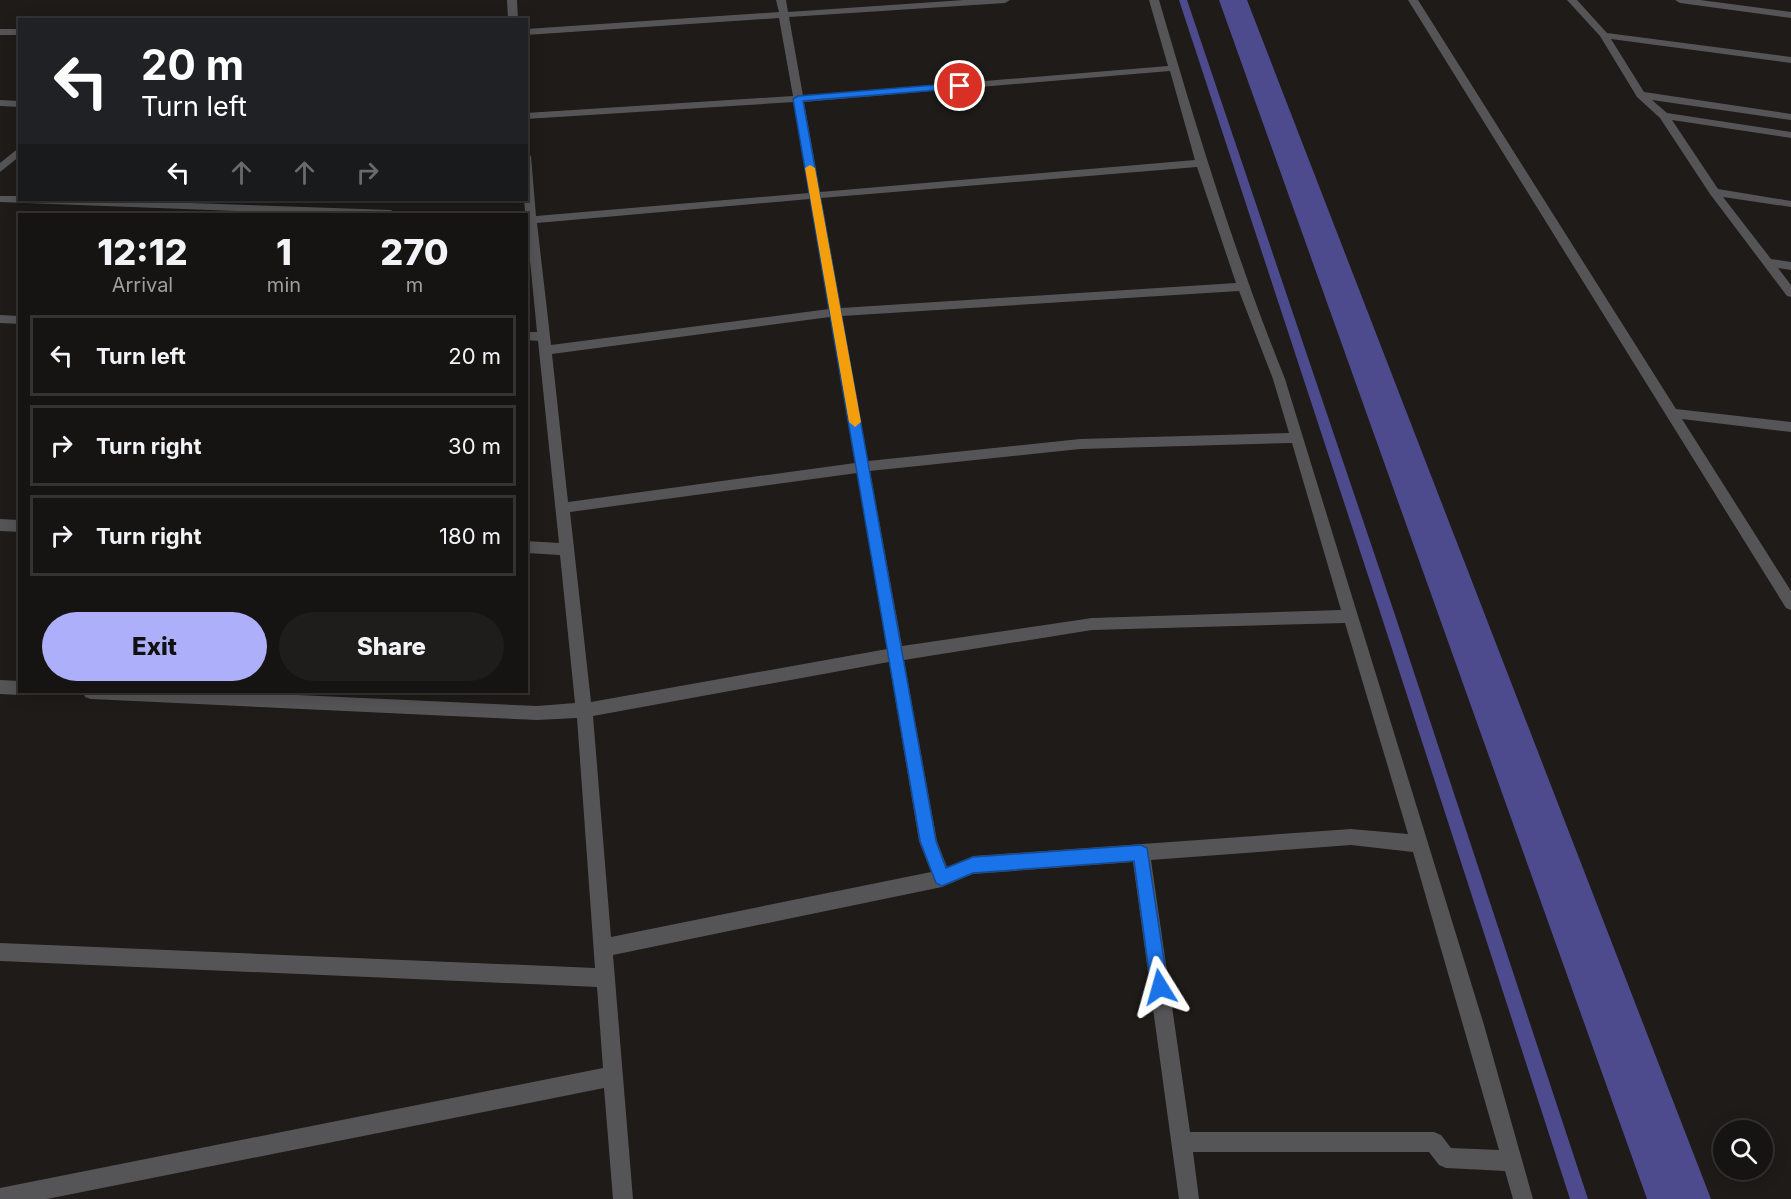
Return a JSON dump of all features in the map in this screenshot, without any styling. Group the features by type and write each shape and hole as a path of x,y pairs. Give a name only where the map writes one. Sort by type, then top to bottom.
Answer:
{"street":[{"path":"512,0 513,18"},
{"path":"780,0 928,841 942,878"},
{"path":"528,32 1005,0"},
{"path":"1154,0 1202,163 1244,287 1280,379 1349,616 1474,1025 1522,1199"},
{"path":"1413,0 1791,604"},
{"path":"1572,0 1604,35 1641,95 1664,116 1714,192 1791,293"},
{"path":"1680,0 1791,15"},
{"path":"0,32 18,32"},
{"path":"1604,35 1791,60"},
{"path":"528,116 798,99 1175,68"},
{"path":"1641,95 1791,117"},
{"path":"0,103 18,104"},
{"path":"1664,116 1791,135"},
{"path":"0,169 18,152"},
{"path":"529,220 1202,163"},
{"path":"1714,192 1791,204"},
{"path":"0,199 18,200"},
{"path":"528,199 584,710 623,1199"},
{"path":"52,201 365,213"},
{"path":"1767,262 1791,266"},
{"path":"528,337 544,343 835,312 1244,287"},
{"path":"0,319 18,320"},
{"path":"1671,413 1791,427"},
{"path":"562,508 862,466 1080,444 1297,438"},
{"path":"0,525 18,526"},
{"path":"528,548 567,549"},
{"path":"113,693 537,712 584,710 896,654 1092,624 1349,616"},
{"path":"0,687 18,688"},
{"path":"603,948 942,878 973,865 1351,837 1419,844"},
{"path":"1141,853 1189,1199"},
{"path":"0,952 605,978"},
{"path":"0,1198 613,1076"},
{"path":"1181,1142 1434,1142 1446,1158 1512,1161"}],"waterway":[{"path":"1183,0 1579,1199"},
{"path":"1233,0 1679,1199"}],"slow traffic":[{"path":"810,168 855,422"}],"route":[{"path":"960,86 798,99 928,841 942,878 973,865 1141,853 1160,987"}]}
